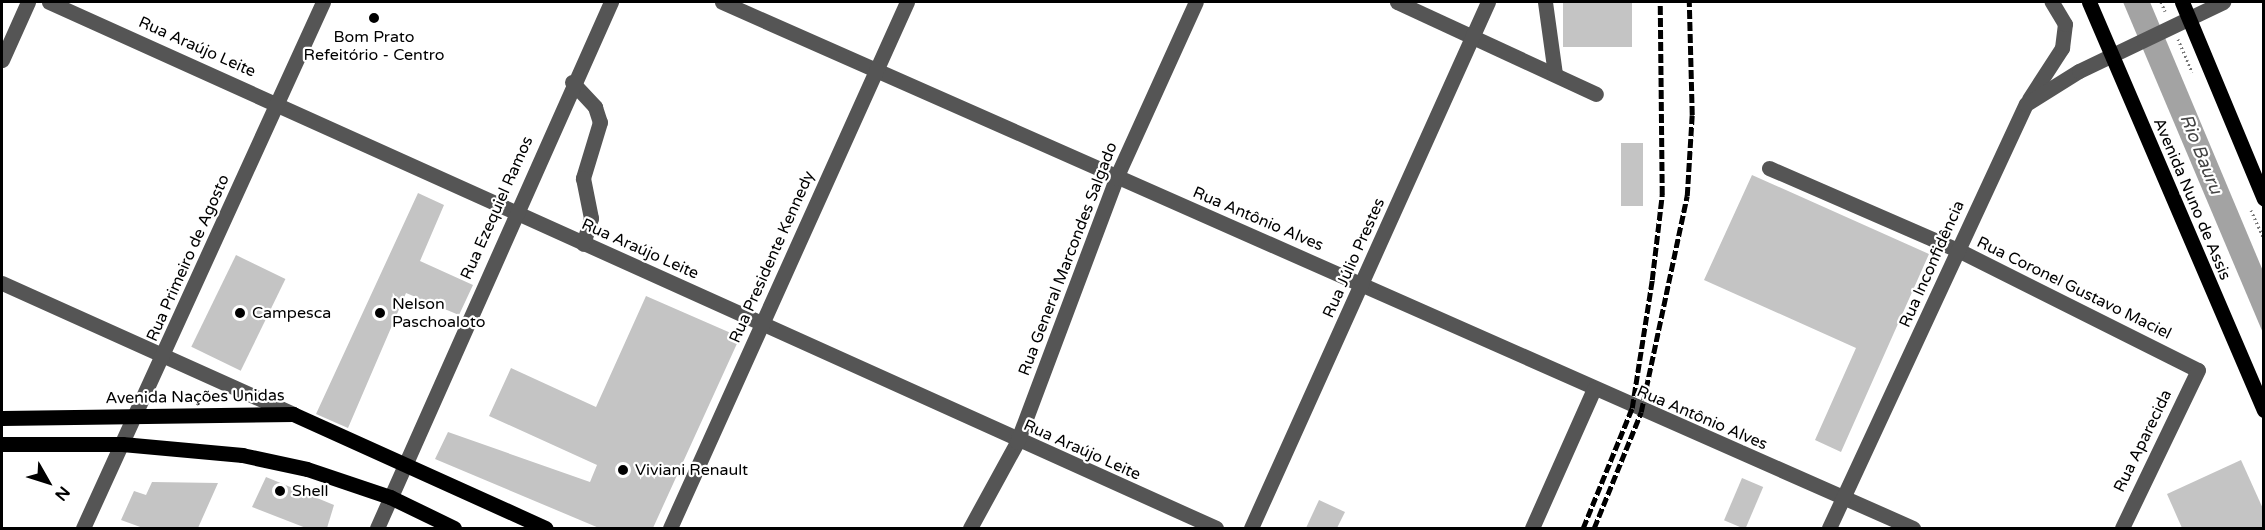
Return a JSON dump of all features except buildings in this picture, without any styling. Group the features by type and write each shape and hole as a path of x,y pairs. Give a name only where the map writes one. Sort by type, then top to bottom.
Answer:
{"main road":[{"name":"Avenida Nuno de Assis","path":"2089,2 2264,410"},
{"path":"2182,2 2264,199"},
{"name":"Avenida Nações Unidas","path":"2,418 293,414 545,528"},
{"path":"2,444 122,444 242,455 307,469 390,497 454,528"}],"street":[{"path":"2,60 28,2"},
{"name":"Rua Araújo Leite","path":"49,2 277,102 1017,442 1216,528"},
{"name":"Rua Primeiro de Agosto","path":"83,528 165,355 323,2"},
{"name":"Rua Ezequiel Ramos","path":"377,528 572,82 611,2"},
{"name":"Rua Antônio Alves","path":"722,2 878,69 1116,178 1362,283 1594,389 1913,528"},
{"name":"Rua Presidente Kennedy","path":"670,528 907,2"},
{"name":"Rua General Marcondes Salgado","path":"970,528 1017,442 1116,178 1196,2"},
{"path":"1397,2 1596,94"},
{"name":"Rua Júlio Prestes","path":"1251,528 1488,2"},
{"path":"1545,2 1555,74"},
{"name":"Rua Inconfidência","path":"1829,528 2026,104 2062,48 2065,24 2052,2"},
{"path":"2026,104 2112,54 2190,21 2223,2"},
{"path":"572,82 595,107 600,122 583,178 591,218 583,244"},
{"name":"Rua Coronel Gustavo Maciel","path":"1769,168 1958,250 2198,370"},
{"path":"2,283 293,414"},
{"name":"Rua Aparecida","path":"2122,528 2198,370"},
{"path":"1532,528 1594,389"}],"water":[{"name":"Rio Bauru","path":"2123,2 2150,2 2263,271 2263,333"}],"railway":[{"path":"1583,528 1632,408 1652,280 1662,195 1660,2"},
{"path":"1594,528 1641,412 1687,196 1692,115 1689,2"}],"place":[{"name":"Bom Prato Refeitório - Centro","path":"374,18"},
{"name":"Campesca","path":"240,313"},
{"name":"Nelson Paschoaloto","path":"380,313"},
{"name":"Viviani Renault","path":"623,470"},
{"name":"Shell","path":"280,491"}]}
